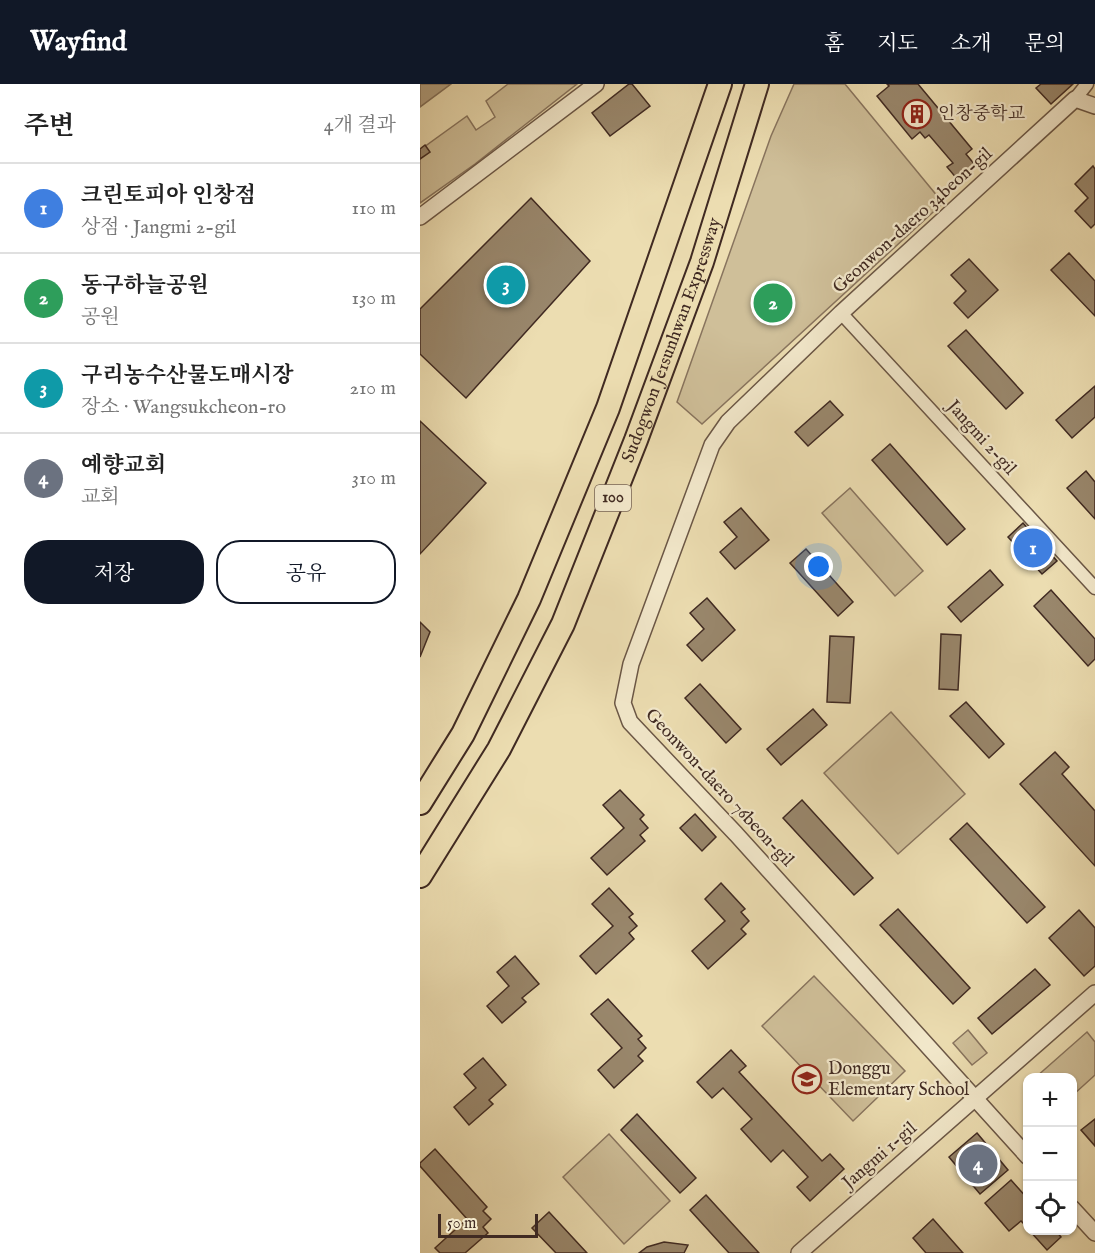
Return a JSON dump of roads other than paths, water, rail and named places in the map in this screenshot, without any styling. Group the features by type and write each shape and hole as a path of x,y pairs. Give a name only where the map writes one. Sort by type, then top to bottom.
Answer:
{"highway":[{"name":"Sudogwon Je1sunhwan Expressway","path":"420,803 463,734 534,588 608,408 720,84"},
{"name":"Sudogwon Je1sunhwan Expressway","path":"420,876 499,749 563,624 636,440 702,262 755,90"}],"street":[{"path":"420,217 596,84"},
{"path":"1087,84 1075,99 1095,106"},
{"name":"Geonwon-daero 34beon-gil","path":"841,313 1075,99"},
{"name":"Jangmi 2-gil","path":"841,313 1095,588"},
{"name":"Geonwon-daero 76beon-gil","path":"841,313 728,422 712,445 631,664 623,703 630,722 736,834 1023,1151"},
{"name":"Jangmi 1-gil","path":"799,1253 1095,993"},
{"path":"1077,1213 1095,1233"}],"place":[{"name":"인창중학교","path":"917,114"},
{"name":"구리농수산물도매시장","path":"506,285"},
{"name":"동구하늘공원","path":"773,303"},
{"name":"크린토피아 인창점","path":"1033,548"},
{"name":"Donggu Elementary School","path":"807,1079"},
{"name":"예향교회","path":"978,1164"}]}
